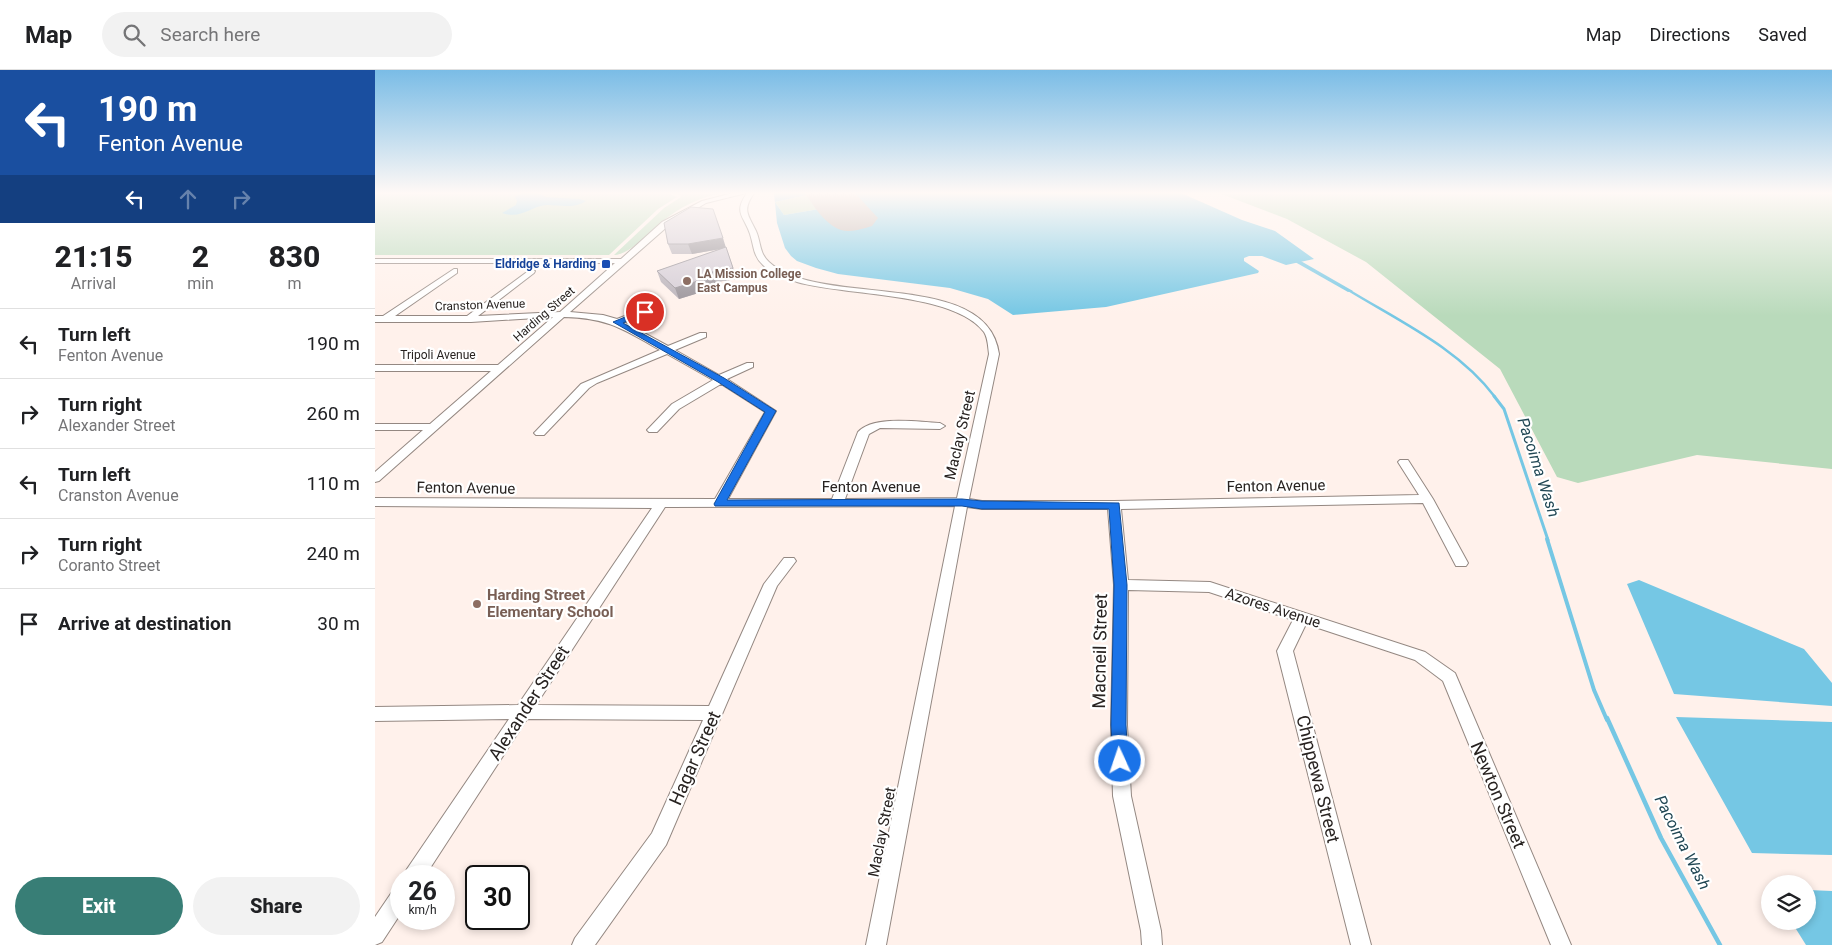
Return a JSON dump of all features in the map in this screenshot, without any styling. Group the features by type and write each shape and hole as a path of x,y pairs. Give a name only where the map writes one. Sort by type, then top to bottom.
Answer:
{"street":[{"name":"Harding Street","path":"375,478 655,234"},
{"name":"Maclay Street","path":"753,234 756,251 765,263 781,273 818,286 929,300 956,307 972,316 987,330 994,354 962,502 876,945"},
{"path":"375,261 622,261"},
{"path":"380,319 455,272"},
{"path":"469,319 531,272"},
{"path":"617,322 651,309"},
{"name":"Cranston Avenue","path":"380,319 598,316 617,322 771,411 719,504"},
{"path":"540,432 585,386 601,377 703,335"},
{"path":"653,430 672,408 685,398 750,365"},
{"name":"Tripoli Avenue","path":"375,368 501,368"},
{"path":"837,503 864,432 869,428 879,425 940,426"},
{"path":"375,427 433,427"},
{"path":"1404,462 1427,499 1461,563"},
{"name":"Fenton Avenue","path":"375,502 445,504 719,504 962,502 982,505 1115,505 1427,499"},
{"name":"Alexander Street","path":"421,865 661,504"},
{"name":"Macneil Street","path":"1115,505 1121,585 1119,725 1122,796 1151,931 1152,945"},
{"name":"Hagar Street","path":"582,945 659,839 771,584 789,561"},
{"name":"Azores Avenue","path":"1121,585 1210,587 1421,656"},
{"name":"Chippewa Street","path":"1302,616 1285,651 1361,945"},
{"name":"Newton Street","path":"1421,656 1449,677 1561,945"},
{"path":"375,714 523,712 715,713"},
{"path":"375,936 390,913"}],"green space":[{"path":"375,234 632,234 609,255 375,255"},
{"path":"637,234 649,234 628,250 614,255"},
{"path":"1314,234 1832,234 1832,469 1697,455 1578,483 1557,477 1500,369 1366,262"}],"water":[{"path":"780,234 1279,234 1314,259 1286,265 1262,256 1249,256 1244,258 1244,261 1259,271 1258,273 1106,307 1013,315 988,299 950,288 838,274 816,268 797,261 785,248"},
{"path":"1639,580 1804,649 1832,683 1832,706 1674,694 1627,584"},
{"path":"1676,717 1832,722 1832,855 1752,853"},
{"path":"1816,890 1832,891 1832,945 1806,945 1797,930 1816,930"}],"building":[{"path":"666,234 722,234 723,238 688,244 668,244"},
{"path":"726,247 733,268 712,272 714,276 675,288 657,271"}],"waterway":[{"name":"Pacoima Wash","path":"1290,257 1350,291"},
{"name":"Pacoima Wash","path":"1350,291 1447,351 1481,380 1495,397"},
{"name":"Pacoima Wash","path":"1494,396 1504,409 1548,540"},
{"name":"Pacoima Wash","path":"1547,539 1594,690 1607,720"},
{"name":"Pacoima Wash","path":"1607,718 1661,838 1720,945"}],"place":[{"name":"Eldridge & Harding","path":"606,264"},
{"name":"LA Mission College East Campus","path":"687,281"},
{"name":"Harding Street Elementary School","path":"477,604"}],"route":[{"path":"645,312 617,322 721,380 771,411 719,504 962,502 982,505 1115,505 1121,585 1120,761"}]}
